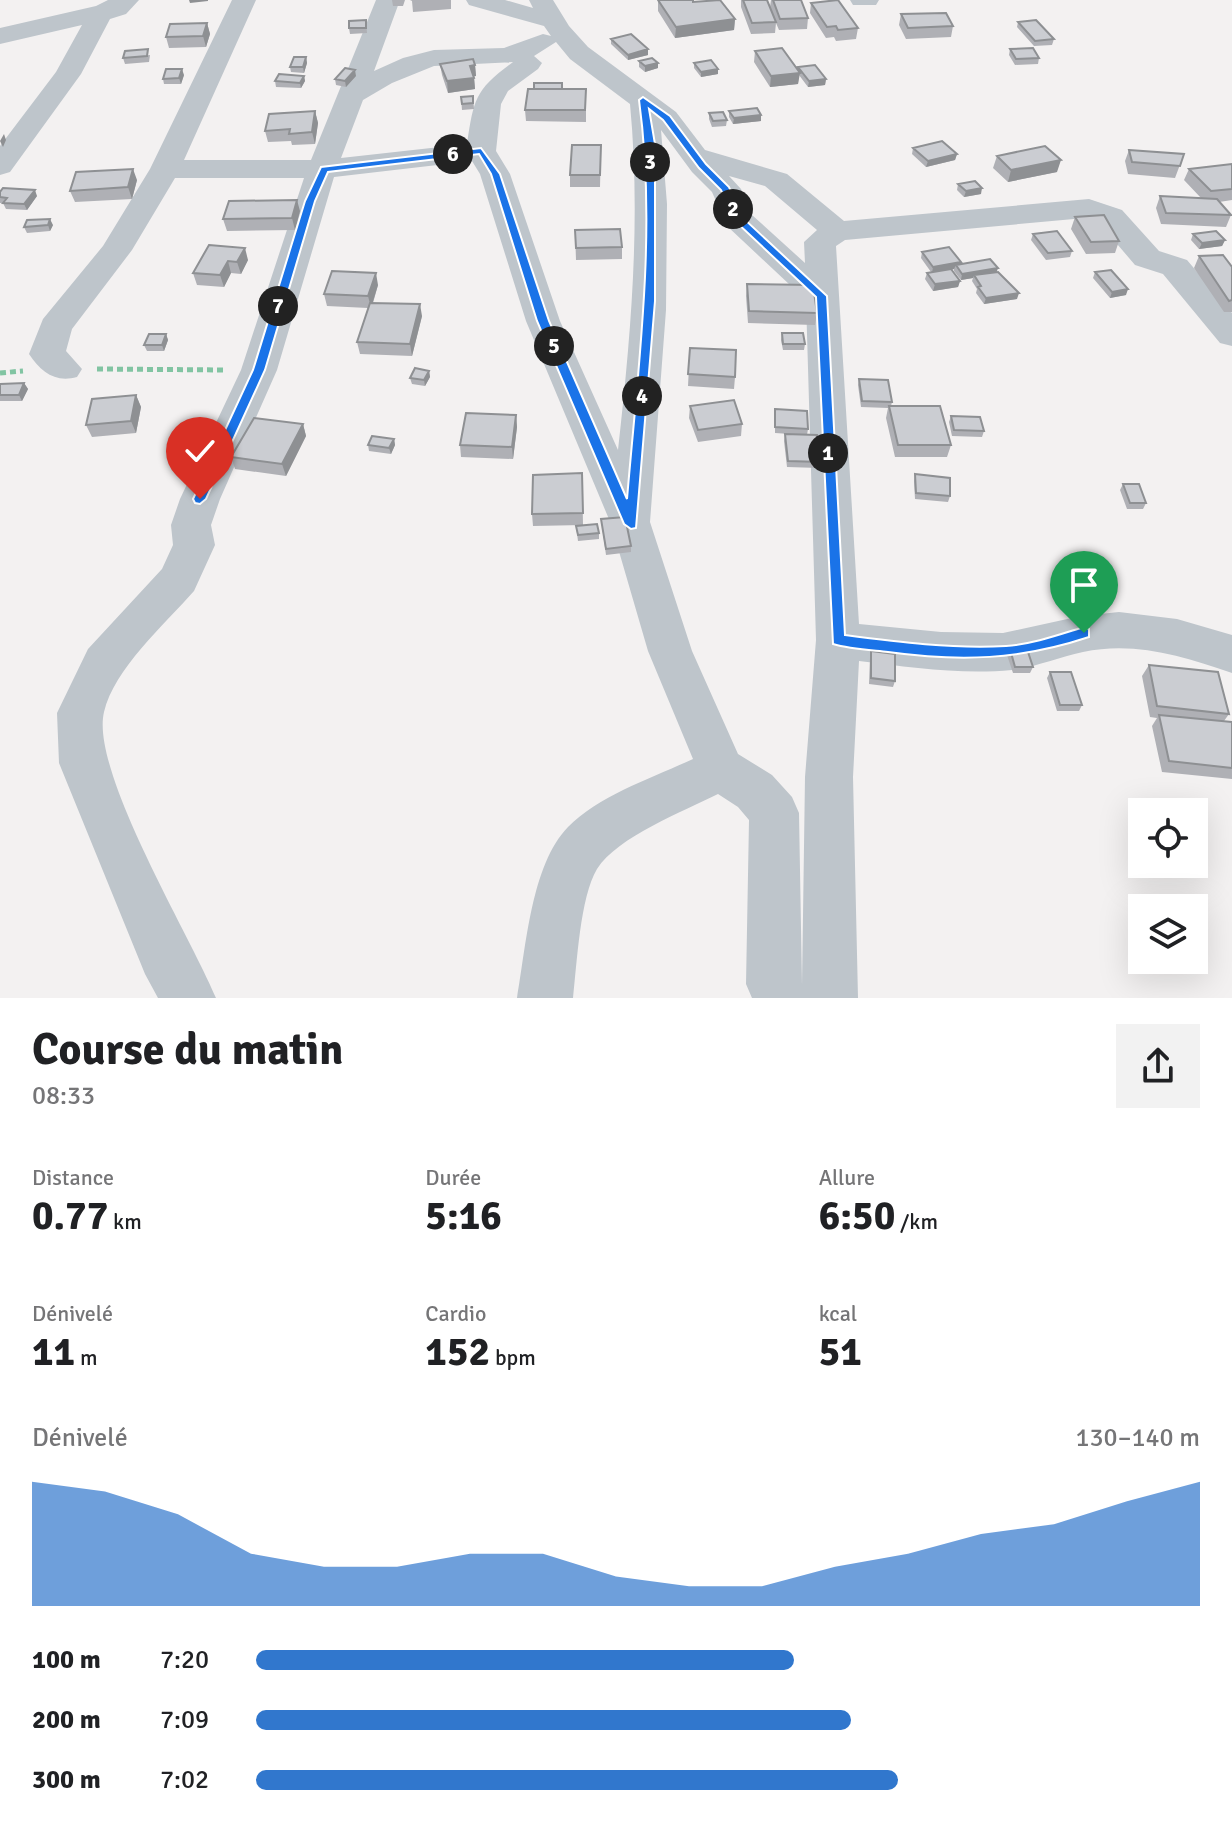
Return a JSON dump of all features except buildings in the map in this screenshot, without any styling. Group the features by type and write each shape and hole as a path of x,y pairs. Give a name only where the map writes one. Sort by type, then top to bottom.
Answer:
{"street":[{"path":"0,166 68,74 100,14 127,0"},
{"path":"0,36 154,0"},
{"path":"64,369 47,354 55,327 116,250 165,169 244,0"},
{"path":"188,998 164,955 83,763 80,713 104,662 179,579 194,545 191,525 200,499 259,370 310,201 325,169 388,0"},
{"path":"478,0 551,17 579,53 666,118 702,166 726,189 738,219 821,296"},
{"path":"366,60 392,56 499,56 534,48 551,17"},
{"path":"499,56 585,76 609,76"},
{"path":"354,94 391,72 436,58"},
{"path":"546,66 498,86 487,104 481,151 495,174 543,321 631,524 670,651 721,769 755,791 774,813 774,984 780,998"},
{"path":"631,524 649,301 650,144 643,100"},
{"path":"165,169 325,169 481,151"},
{"path":"698,157 776,180 837,231"},
{"path":"830,998 829,777 838,640 820,242 837,231 1089,208 1111,217 1147,258 1175,267 1232,335"},
{"path":"838,640 924,651 1007,652 1042,646 1084,633 1138,630 1200,642 1232,654"},
{"path":"545,998 563,897 579,851 618,820 721,769"}],"path":[{"path":"0,373 64,369 259,370"}],"route":[{"path":"200,499 259,370 310,201 325,169 481,151 495,174 543,321 631,524 649,301 650,144 643,100 666,118 702,166 711,171 726,189 738,219 821,296 838,640 924,651 1007,652 1042,646 1084,633"}]}
